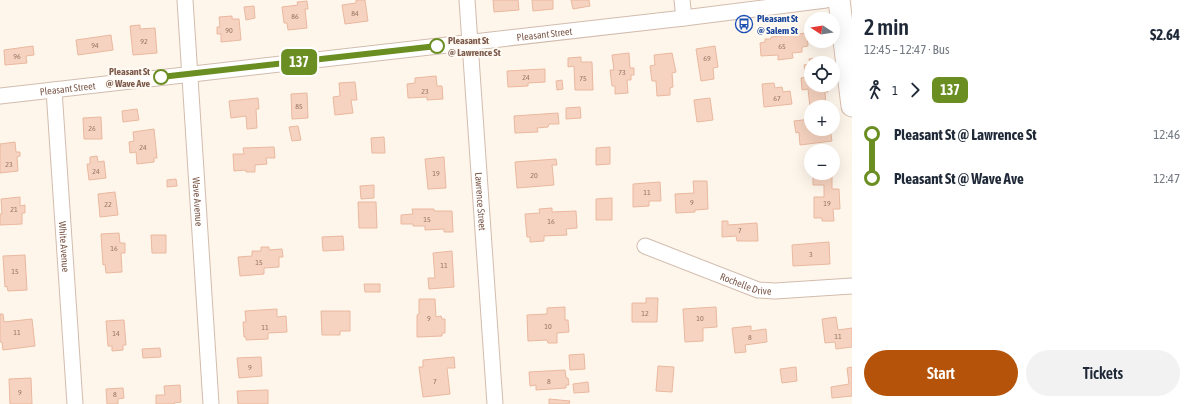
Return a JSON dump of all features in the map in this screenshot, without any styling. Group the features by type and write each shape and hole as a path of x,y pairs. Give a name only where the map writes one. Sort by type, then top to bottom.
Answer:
{"main road":[{"path":"839,0 852,106"}],"street":[{"name":"Wave Avenue","path":"185,0 211,404"},
{"name":"Lawrence Street","path":"467,0 495,404"},
{"path":"682,0 684,18"},
{"name":"Pleasant Street","path":"0,96 684,18 826,0"},
{"name":"White Avenue","path":"54,90 75,404"},
{"name":"Rochelle Drive","path":"645,246 758,290 775,291 852,286"}],"building":[{"path":"356,0 365,0 368,21 345,24 342,5 356,3"},
{"path":"493,0 518,0 519,10 494,12"},
{"path":"532,0 553,0 553,9 533,11"},
{"path":"571,0 589,0 590,6 573,9"},
{"path":"307,1 308,9 305,9 307,28 288,30 287,23 284,23 282,7 298,5 297,2"},
{"path":"254,6 255,18 246,20 244,7"},
{"path":"232,16 232,19 239,19 241,40 221,42 221,34 217,34 217,27 220,27 219,17"},
{"path":"140,25 140,29 155,28 157,53 133,55 130,26"},
{"path":"804,33 804,47 802,47 802,52 792,53 793,58 778,60 778,55 761,56 760,43 765,42 765,39 771,39 771,37"},
{"path":"111,35 113,50 78,55 76,40"},
{"path":"33,46 34,55 26,56 27,63 5,65 4,50"},
{"path":"715,46 718,67 713,68 714,79 701,81 696,49"},
{"path":"629,53 630,68 634,68 634,75 631,75 631,80 627,80 628,93 615,94 615,86 612,86 610,70 614,70 612,55"},
{"path":"672,53 676,72 672,73 673,87 670,88 670,95 657,96 656,81 652,81 650,66 655,65 654,55"},
{"path":"581,57 581,62 592,62 593,90 575,90 574,66 568,67 568,58"},
{"path":"545,69 545,82 528,83 528,86 508,87 507,71"},
{"path":"436,76 437,86 442,86 443,99 427,100 427,97 408,98 407,84 415,83 415,78"},
{"path":"804,77 804,90 802,90 801,78"},
{"path":"562,80 563,89 557,90 556,81"},
{"path":"355,82 357,100 351,100 353,113 335,115 333,97 340,96 339,83"},
{"path":"774,83 775,88 782,87 783,92 790,91 792,104 764,107 762,84"},
{"path":"808,92 825,92 826,100 809,100"},
{"path":"307,93 308,118 292,119 291,94"},
{"path":"258,98 259,109 256,109 257,128 247,129 246,116 231,118 229,101"},
{"path":"710,98 713,120 697,122 694,100"},
{"path":"580,107 581,118 566,119 566,108"},
{"path":"137,109 139,120 123,122 122,111"},
{"path":"558,113 559,124 549,124 548,127 537,128 538,132 515,133 514,116"},
{"path":"101,117 102,139 84,139 83,118"},
{"path":"804,120 804,136 831,136 832,141 800,145 799,132 796,133 794,121"},
{"path":"298,126 301,140 292,141 289,127"},
{"path":"154,129 157,158 154,158 154,162 137,164 136,152 130,153 129,142 134,141 133,132"},
{"path":"384,137 385,153 372,153 371,138"},
{"path":"15,142 16,152 20,152 20,156 17,157 18,171 0,173 0,144"},
{"path":"274,147 275,158 266,158 267,164 255,165 255,172 246,172 246,170 234,171 233,154 244,154 243,148"},
{"path":"610,147 610,164 596,165 596,148"},
{"path":"97,156 98,162 104,161 106,178 89,180 87,164 90,164 90,157"},
{"path":"444,157 446,188 428,189 425,159"},
{"path":"556,159 557,165 552,165 554,185 517,188 515,162"},
{"path":"176,179 177,186 167,187 167,180"},
{"path":"813,180 832,180 832,189 839,189 840,209 833,209 834,221 822,221 822,218 814,218 814,197 824,197 824,185 813,185"},
{"path":"693,181 707,181 708,209 695,210 695,212 676,213 675,194 694,193"},
{"path":"660,182 661,201 649,201 649,206 633,207 633,184"},
{"path":"374,185 374,198 361,199 360,186"},
{"path":"115,192 118,215 100,217 98,194"},
{"path":"20,197 20,206 25,205 25,213 22,213 22,224 0,225 0,214 2,214 1,199"},
{"path":"612,198 612,220 596,220 596,199"},
{"path":"358,202 376,202 377,228 359,228"},
{"path":"552,208 552,212 576,211 577,228 566,229 567,235 544,236 544,241 530,242 530,237 527,237 525,214 540,213 539,209"},
{"path":"412,209 452,211 453,232 444,232 444,229 425,230 425,226 401,224 401,215 413,214"},
{"path":"722,221 728,221 728,225 757,223 758,241 737,241 736,236 722,237"},
{"path":"119,233 120,243 125,243 125,253 121,253 122,272 106,273 105,264 103,265 101,234"},
{"path":"151,235 166,235 166,253 152,253"},
{"path":"343,236 344,250 323,251 322,237"},
{"path":"829,242 830,264 793,266 792,245"},
{"path":"261,247 269,247 269,250 282,249 283,257 279,257 279,267 264,268 264,274 240,276 238,257 252,256 252,251 261,251"},
{"path":"452,251 454,287 429,289 428,278 435,278 433,253"},
{"path":"25,255 27,290 8,291 7,286 5,287 3,256"},
{"path":"364,284 380,284 380,292 365,292"},
{"path":"646,298 658,298 657,322 632,322 632,303 646,303"},
{"path":"419,299 435,299 436,317 441,316 442,319 445,319 445,333 442,333 442,336 417,337"},
{"path":"565,307 565,320 568,320 569,332 557,333 557,343 548,343 547,340 528,341 527,315 547,314 547,308"},
{"path":"716,307 717,327 703,328 703,341 685,342 683,309"},
{"path":"277,309 277,317 286,316 287,332 268,333 268,339 246,340 246,337 244,337 243,322 246,322 245,311"},
{"path":"321,311 350,311 350,331 340,331 340,335 322,335"},
{"path":"0,314 3,314 4,322 32,319 35,346 3,350 2,342 0,342"},
{"path":"836,317 838,330 852,328 852,347 836,349 835,342 825,343 822,319"},
{"path":"124,320 126,345 123,345 123,350 112,351 112,346 108,346 106,321"},
{"path":"751,326 751,331 766,329 767,342 745,345 746,352 735,353 732,328"},
{"path":"160,348 161,357 143,358 142,349"},
{"path":"584,354 585,369 570,370 569,355"},
{"path":"261,357 262,376 239,378 237,358"},
{"path":"454,357 455,368 447,368 450,394 423,397 419,367 423,367 423,360"},
{"path":"658,366 674,367 672,392 656,391"},
{"path":"796,367 797,381 782,383 780,369"},
{"path":"852,367 852,396 832,398 831,387 849,384 847,368"},
{"path":"565,370 569,385 566,385 566,388 536,390 536,385 530,386 529,372"},
{"path":"31,378 32,404 10,404 9,379"},
{"path":"588,382 589,392 574,393 573,384"},
{"path":"180,385 181,402 174,404 156,404 156,395 165,395 164,386"},
{"path":"123,388 124,398 118,399 118,404 107,404 106,389"},
{"path":"268,390 268,404 238,404 237,391"},
{"path":"549,399 570,401 569,404 549,404"}],"bus line":[{"name":"137","path":"161,77 437,46"}],"place":[{"name":"Pleasant St @ Salem St","path":"744,24"},
{"name":"Pleasant St @ Lawrence St","path":"437,46"},
{"name":"Pleasant St @ Wave Ave","path":"161,77"}]}
